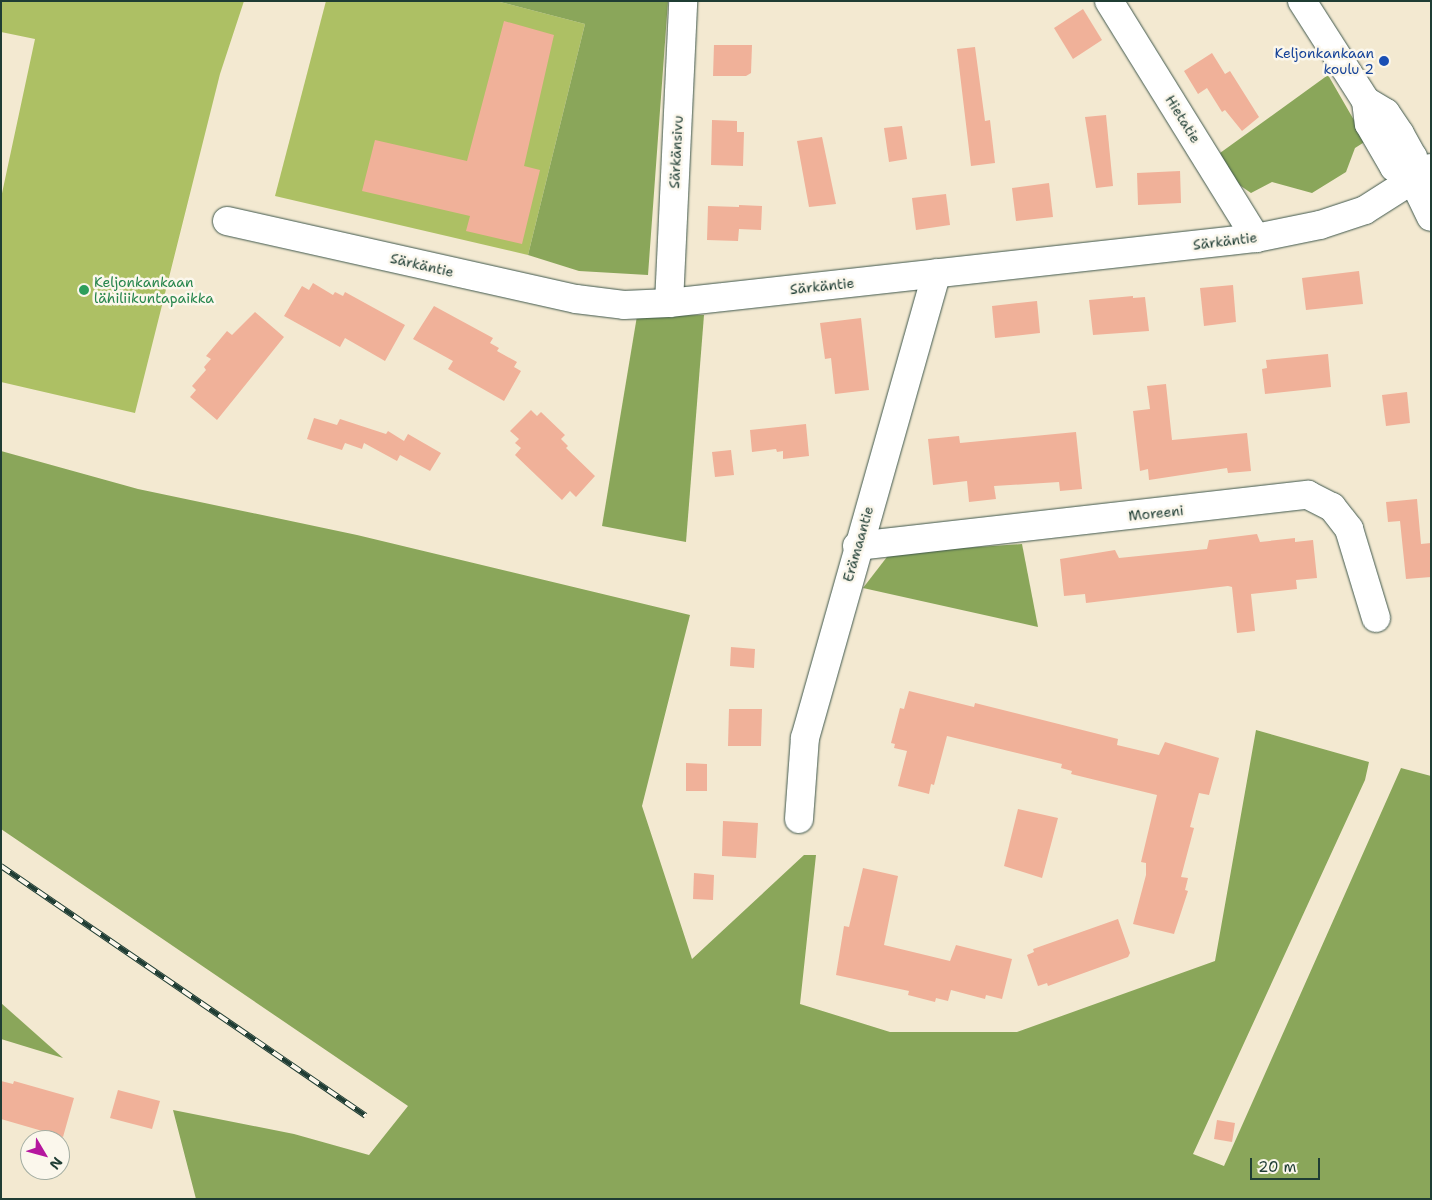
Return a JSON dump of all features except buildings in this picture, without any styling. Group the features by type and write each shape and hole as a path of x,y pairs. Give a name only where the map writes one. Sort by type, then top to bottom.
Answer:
{"street":[{"name":"Särkänsivu","path":"669,303 683,1"},
{"name":"Hietatie","path":"1109,1 1256,238"},
{"path":"1302,1 1366,101 1369,124 1394,167 1422,174 1431,217"},
{"name":"Särkäntie","path":"226,221 576,300 624,304 669,303 1256,238 1320,225 1365,210 1422,174"},
{"name":"Erämaantie","path":"799,819 804,738 857,546 937,273"},
{"name":"Moreeni","path":"857,546 1308,496 1332,507 1350,529 1376,618"}],"green space":[{"name":"Keljonkankaan lähiliikuntapaikka","path":"1,1 244,1 220,74 135,413 1,382 1,198 35,39 1,32"},
{"path":"326,1 496,1 585,24 528,255 275,196"},
{"path":"496,1 668,1 648,275 579,271 528,255 585,24"},
{"path":"1328,75 1366,141 1355,148 1346,172 1312,193 1272,182 1251,193 1235,182 1220,153"},
{"path":"704,315 686,542 602,526 637,316"},
{"path":"1,451 138,489 357,535 690,615 642,806 692,959 804,855 816,855 800,1004 890,1032 1017,1032 1215,961 1256,730 1369,762 1365,780 1193,1154 1224,1166 1401,768 1431,776 1431,1199 196,1199 173,1110 294,1134 369,1155 408,1106 1,829"},
{"path":"1022,544 1038,627 863,588 890,553"},
{"path":"1,1003 63,1058 1,1039"}],"railway":[{"path":"1,866 366,1116"}],"place":[{"name":"Keljonkankaan koulu 2","path":"1384,61"},
{"name":"Keljonkankaan lähiliikuntapaikka","path":"84,290"}]}
